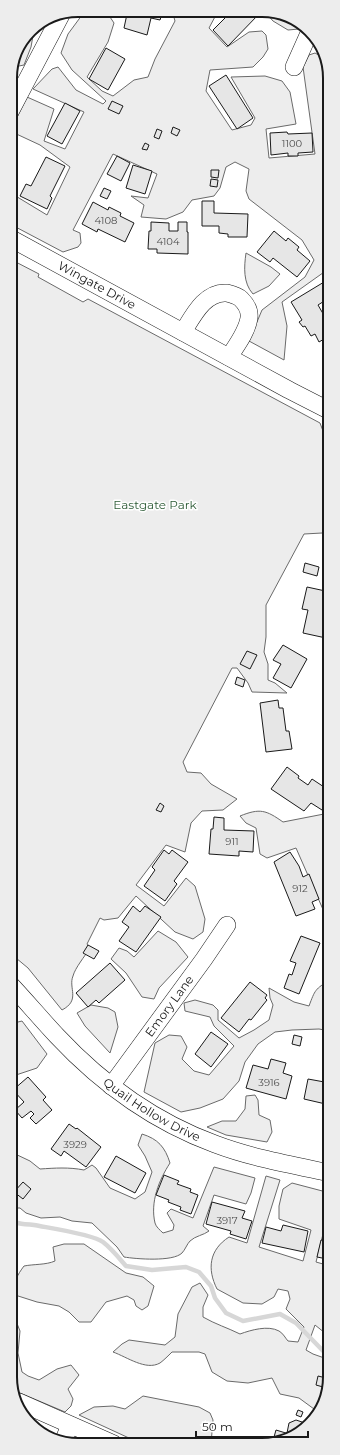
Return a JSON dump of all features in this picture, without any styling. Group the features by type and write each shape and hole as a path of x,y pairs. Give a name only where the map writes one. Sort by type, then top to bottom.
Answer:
{"street":[{"path":"17,99 58,20"},
{"path":"294,67 307,38"},
{"name":"Wingate Drive","path":"17,242 323,407"},
{"path":"183,332 198,308 217,293 228,293 240,298 248,307 249,318 229,357"},
{"name":"Emory Lane","path":"111,1086 204,959 227,925"},
{"name":"Quail Hollow Drive","path":"17,992 57,1036 89,1068 111,1086 156,1116 215,1144 241,1153 323,1171"},
{"path":"23,1404 100,1438"},
{"path":"65,1437 70,1425"}],"green space":[{"path":"81,17 110,17 114,23 108,42 87,77 102,91 113,96 134,80 148,77 155,59 175,21 174,17 215,17 209,28 227,47 249,32 262,31 266,35 268,49 263,57 253,67 210,70 206,91 232,130 251,125 255,118 231,77 265,76 282,81 290,92 296,124 266,129 269,158 315,154 303,67 309,55 315,53 318,55 321,62 323,78 323,273 282,302 287,326 284,360 249,341 262,310 305,277 314,260 302,240 249,199 246,191 249,169 235,162 226,167 220,188 214,196 192,200 183,212 166,219 141,217 144,205 131,196 148,198 157,174 113,154 73,230 80,233 81,243 78,247 63,252 17,228 17,197 47,215 70,167 40,145 17,134 17,117 27,97 54,109 44,141 65,149 84,112 33,89 52,69 58,67 76,90 103,104 106,101 72,70 61,53 68,34"},
{"path":"270,18 285,22 298,29 288,30"},
{"path":"33,38 31,47 24,65 18,66 23,51"},
{"path":"246,253 271,267 280,274 269,286 253,294 247,285 246,280"},
{"name":"Eastgate Park","path":"17,263 39,274 38,277 83,302 88,299 320,423 323,431 323,532 304,534 266,605 266,637 264,652 268,664 268,680 275,683 287,693 252,692 248,683 237,668 232,668 183,762 187,772 201,773 211,784 237,799 223,810 202,811 191,823 185,852 166,845 136,885 164,906 186,878 195,886 205,919 203,932 193,939 175,932 136,896 118,918 104,920 100,918 87,944 90,948 74,973 72,980 73,998 68,1006 62,1010 28,968 17,959"},
{"path":"258,811 272,815 283,822 323,814 323,909 296,848 267,858 260,854 256,828 246,823 240,816"},
{"path":"158,931 176,942 188,957 159,988 154,999 142,997 126,973 111,959 119,948 127,951 134,957"},
{"path":"323,985 323,1030 275,1032 258,1044 245,1062 239,1081 223,1099 200,1108 181,1112 144,1092 155,1043 169,1035 181,1036 187,1047 182,1059 194,1071 209,1075 234,1046 214,1026 210,1017 185,1011 184,1003 195,1000 213,1005 218,1010 218,1020 239,1038 269,1020 273,1005 270,998 269,988 294,1002 309,1006 316,990"},
{"path":"91,1005 108,1008 115,1012 118,1027 110,1053 85,1026 77,1013"},
{"path":"22,1021 47,1054 37,1068 17,1075 17,1022"},
{"path":"255,1095 258,1100 259,1115 270,1120 272,1132 267,1142 226,1135 207,1127 222,1121 236,1121 245,1109 246,1096"},
{"path":"142,1134 152,1138 160,1144 166,1152 170,1163 156,1192 154,1207 156,1224 163,1233 173,1230 174,1225 167,1213 171,1209 193,1218 214,1167 255,1178 246,1204 214,1195 203,1226 209,1231 192,1239 182,1253 171,1258 163,1259 124,1257 117,1247 92,1223 72,1221 60,1217 41,1218 17,1208 17,1155 30,1161 40,1169 67,1168 84,1170 92,1165 96,1168 110,1188 135,1199 145,1192 152,1172 138,1145"},
{"path":"266,1176 280,1180 259,1247 303,1261 311,1230 279,1219 279,1206 283,1189 292,1183 323,1191 323,1234 316,1262 323,1264 323,1331 315,1325 306,1350 323,1358 323,1381 321,1393 314,1409 299,1398 280,1394 272,1378 248,1383 227,1381 212,1372 205,1354 199,1352 172,1352 160,1363 149,1365 136,1362 113,1352 129,1340 165,1345 175,1337 178,1314 192,1287 200,1283 208,1295 203,1307 203,1317 240,1334 270,1328 280,1332 288,1341 298,1342 304,1327 286,1309 290,1299 288,1291 278,1289 274,1297 262,1304 243,1303 217,1289 211,1267 217,1248 229,1237 247,1243"},
{"path":"64,1244 84,1244 126,1273 143,1277 154,1286 148,1306 142,1310 136,1306 134,1300 127,1296 106,1302 91,1322 79,1322 69,1312 59,1306 37,1302 17,1296 17,1276 24,1266 55,1261 53,1247"},
{"path":"17,1324 20,1331 18,1353 22,1372 39,1380 57,1369 71,1365 79,1375 68,1389 73,1399 71,1406 65,1412 19,1393 17,1377"},
{"path":"143,1396 199,1407 210,1413 213,1420 212,1438 129,1438 79,1415 94,1407 113,1406 125,1409"}],"building":[{"path":"126,17 161,17 160,20 151,18 147,35 124,28"},
{"path":"226,17 256,17 228,46 213,30"},
{"path":"106,48 125,59 108,90 89,79"},
{"path":"226,75 253,118 237,129 209,86"},
{"path":"112,101 123,106 119,114 108,109"},
{"path":"65,103 80,111 62,144 47,136"},
{"path":"173,127 180,130 177,136 171,133"},
{"path":"157,129 162,131 159,139 154,137"},
{"path":"287,132 288,134 312,133 313,152 298,153 298,156 288,156 288,153 271,155 270,133"},
{"path":"145,143 149,145 147,150 142,149"},
{"path":"117,156 130,163 121,181 107,174"},
{"path":"46,157 65,166 50,196 52,198 47,209 20,196 26,184 31,186"},
{"path":"133,165 152,171 145,194 126,188"},
{"path":"211,170 219,170 218,178 211,177"},
{"path":"211,179 218,180 217,187 210,186"},
{"path":"104,188 111,191 107,199 100,196"},
{"path":"202,201 214,201 214,213 248,214 247,237 228,237 228,234 219,233 219,226 202,226"},
{"path":"93,202 108,210 109,207 121,213 120,216 134,223 125,242 98,229 97,232 82,224"},
{"path":"151,222 169,223 169,231 178,231 178,222 187,222 188,254 157,253 157,249 148,249"},
{"path":"274,231 286,241 288,238 299,247 297,250 310,261 297,277 273,258 270,262 257,252"},
{"path":"323,283 323,302 318,305 323,314 323,340 319,342 315,334 311,336 305,326 303,327 299,322 302,320 291,302"},
{"path":"305,563 319,567 317,576 303,572"},
{"path":"307,587 323,590 323,637 303,633 308,610 302,609"},
{"path":"283,645 307,659 291,688 273,678 281,664 273,660"},
{"path":"247,651 257,655 250,669 240,664"},
{"path":"237,677 245,680 243,687 235,684"},
{"path":"278,700 279,708 283,708 286,731 289,731 292,749 266,752 260,703"},
{"path":"287,767 308,785 312,779 323,786 323,809 322,810 311,803 304,811 271,789"},
{"path":"160,803 164,806 161,812 156,810"},
{"path":"214,817 224,818 224,830 254,831 253,852 239,851 239,856 209,854 211,829 213,829"},
{"path":"164,850 169,854 172,850 188,862 174,881 177,884 165,901 144,886 155,870 152,867"},
{"path":"290,852 299,866 303,877 309,874 319,899 312,902 315,909 296,916 274,862"},
{"path":"133,906 140,912 145,906 161,917 136,952 119,941 129,927 122,922"},
{"path":"301,936 320,943 299,994 284,988 289,974 292,975 296,963 290,961"},
{"path":"88,945 99,951 94,959 83,953"},
{"path":"110,963 125,980 99,1003 96,1000 88,1007 76,993"},
{"path":"250,982 267,995 265,998 267,1000 239,1032 221,1018"},
{"path":"211,1032 228,1044 211,1067 195,1054"},
{"path":"294,1035 302,1037 300,1046 292,1044"},
{"path":"271,1059 286,1063 283,1073 292,1076 286,1099 246,1088 253,1065 268,1069"},
{"path":"28,1077 46,1097 43,1100 52,1110 36,1124 30,1118 34,1114 31,1111 22,1118 17,1112 17,1108 24,1102 17,1094 17,1087"},
{"path":"308,1079 323,1082 323,1103 304,1099"},
{"path":"69,1124 76,1129 77,1128 101,1147 86,1167 64,1151 61,1156 51,1149"},
{"path":"116,1156 146,1173 135,1193 104,1177"},
{"path":"164,1175 179,1181 177,1184 191,1189 190,1192 198,1195 191,1214 180,1210 181,1207 168,1202 169,1200 156,1195"},
{"path":"23,1182 31,1189 23,1199 17,1194 17,1189"},
{"path":"212,1202 245,1211 242,1218 252,1221 246,1239 230,1234 231,1231 206,1224"},
{"path":"283,1225 308,1231 304,1252 262,1243 266,1227 281,1231"},
{"path":"321,1240 323,1240 323,1258 317,1257"},
{"path":"318,1376 323,1377 322,1387 316,1385"},
{"path":"298,1410 303,1412 301,1417 296,1415"},
{"path":"296,1420 302,1422 287,1433 289,1423"},
{"path":"276,1430 286,1433 281,1435 274,1436"}],"waterway":[{"path":"17,1223 90,1236 103,1242 126,1266 152,1270 186,1267 199,1272 211,1286 215,1298 226,1313 243,1321 280,1314 296,1323 323,1351"}]}
